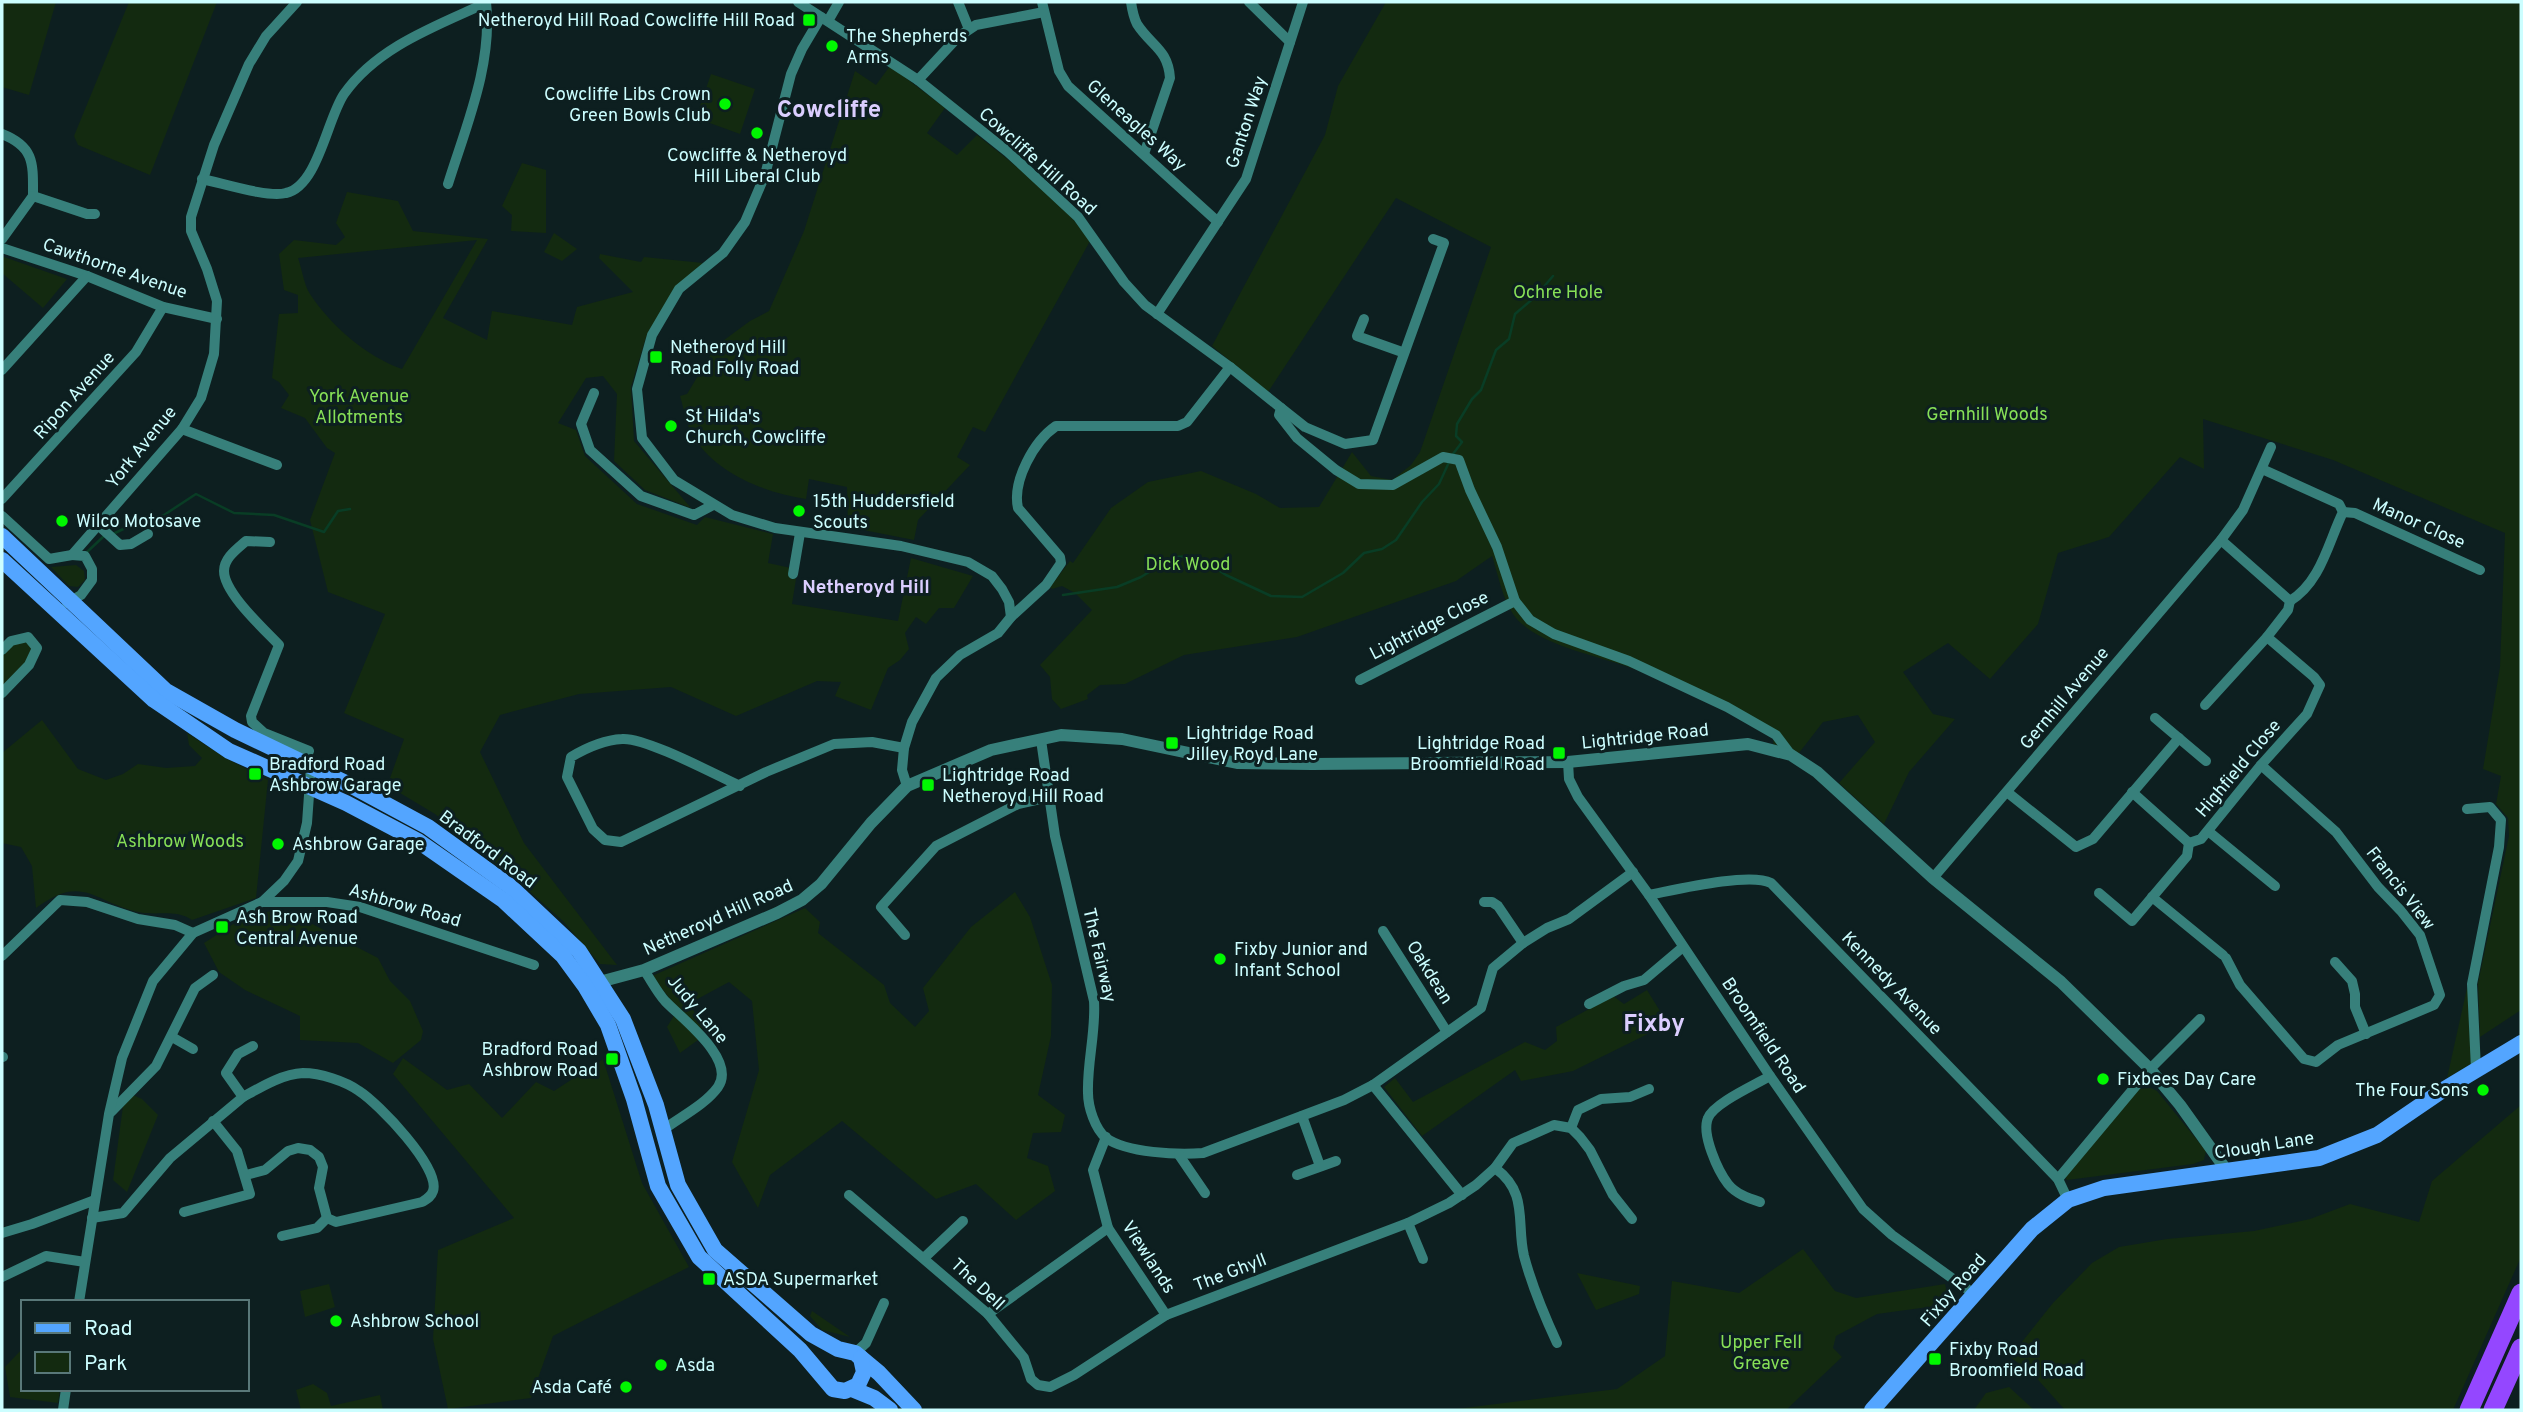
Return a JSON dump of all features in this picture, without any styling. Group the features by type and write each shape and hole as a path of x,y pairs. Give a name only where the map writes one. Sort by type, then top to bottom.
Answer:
{"highway":[{"path":"2469,1410 2521,1293"},
{"path":"2493,1410 2521,1348"}],"main road":[{"name":"Bradford Road","path":"2,536 166,691 235,730 428,827 512,887 579,951 593,984 616,1022 656,1105 678,1185 715,1250 811,1334 838,1349 858,1355 914,1410"},
{"name":"Bradford Road","path":"2,560 154,700 229,751 418,841 503,900 593,984"},
{"name":"Bradford Road","path":"616,1022 658,1186 699,1256 747,1304 800,1350 833,1389 852,1389 874,1398 890,1410"},
{"name":"Clough Lane","path":"2068,1200 2104,1188 2319,1158 2377,1135 2476,1069 2521,1043"},
{"name":"Fixby Road","path":"1872,1410 2032,1229 2068,1200"},
{"path":"822,1375 827,1356 838,1349"},
{"path":"852,1389 862,1379 864,1372 858,1355"}],"street":[{"name":"York Avenue","path":"72,555 182,429 201,398 215,354 218,319 217,301 191,231 191,216 214,145 249,64 266,36 297,2"},
{"path":"202,179 272,194 295,189 308,176 316,162 342,96 365,71 400,45 486,2 489,21 481,78 448,184"},
{"name":"Cowcliffe Hill Road","path":"798,2 918,80 1008,152 1078,217 1124,282 1157,314 1281,408 1279,415 1297,438 1336,470 1359,484 1393,485 1443,457 1459,460 1469,490 1497,547 1515,601"},
{"path":"839,2 825,19 791,74 765,175 745,222 723,253 679,289 652,335 637,389 642,438 674,480 733,515 800,533 901,547 968,562 992,576 1010,602 1011,617"},
{"path":"958,2 969,29"},
{"path":"1131,2 1138,24 1164,54 1169,65 1167,93 1144,154"},
{"path":"1249,2 1290,42"},
{"name":"Ganton Way","path":"1157,314 1246,179 1303,2"},
{"path":"918,80 958,37 969,29 1043,7"},
{"name":"Gleneagles Way","path":"1043,7 1064,81 1218,222"},
{"path":"2,134 22,145 30,156 33,196 20,218 2,239"},
{"path":"33,196 87,214 95,214"},
{"path":"1281,408 1305,427 1345,444 1373,440 1402,352 1444,243 1433,239"},
{"name":"Cawthorne Avenue","path":"2,248 86,276 163,307 218,319"},
{"path":"2,370 86,276"},
{"name":"Ripon Avenue","path":"2,499 136,352 163,307"},
{"path":"1364,319 1355,340 1402,352"},
{"path":"907,786 902,770 904,748 912,722 936,678 960,655 998,633 1011,617 1046,585 1061,563 1060,557 1018,508 1016,499 1028,461 1045,434 1056,426 1178,426 1188,422 1230,367"},
{"path":"594,393 581,424 590,450 641,496 694,515 713,505"},
{"path":"182,429 277,465"},
{"name":"Gernhill Avenue","path":"1933,878 2221,540 2243,510 2271,447"},
{"name":"Manor Close","path":"2262,469 2339,504 2343,512 2316,575 2303,593 2290,601"},
{"name":"Manor Close","path":"2343,512 2355,513 2480,569"},
{"path":"2,516 49,559 85,556 92,569 92,580 81,595 54,608"},
{"path":"98,525 120,545 131,544 148,534"},
{"path":"793,574 800,533"},
{"path":"2205,705 2267,637 2288,610 2290,601 2221,540"},
{"path":"270,542 246,541 231,553 223,569 226,585 279,645 251,716 252,722 264,733 309,751 307,765"},
{"path":"1515,601 1530,620 1554,634 1629,661 1727,707 1776,735 1791,755"},
{"name":"Lightridge Close","path":"1360,680 1515,601"},
{"path":"2,650 11,641 28,637 37,648 29,665 2,693"},
{"name":"Highfield Close","path":"2099,893 2132,921 2187,856 2189,843 2202,839 2261,765 2307,714 2320,685 2267,637"},
{"path":"2155,718 2206,761"},
{"path":"235,730 252,722"},
{"name":"Lightridge Road","path":"907,786 990,750 1061,736 1122,739 1237,763 1567,762 1748,744 1791,755 1817,772 1933,878 2061,982 2150,1069 2180,1105 2227,1171"},
{"path":"740,786 662,750 624,738 590,746 571,757 567,777 593,829 606,840 621,842 740,786 789,761 842,743 872,742 904,748"},
{"path":"2007,792 2076,847 2093,839 2179,738"},
{"name":"The Fairway","path":"1041,740 1066,887 1094,1000 1096,1023 1088,1093 1091,1113 1106,1137"},
{"name":"Broomfield Road","path":"1567,762 1569,779 1578,797 1649,895 1863,1209 1892,1235 1974,1294"},
{"name":"Ashbrow Road","path":"79,1300 109,1114 122,1058 153,981 193,933 262,902 284,881 298,861 307,823 307,765"},
{"name":"Francis View","path":"2152,897 2224,956 2240,985 2304,1059 2316,1062 2338,1045 2434,1005 2440,995 2420,935 2336,832 2261,765"},
{"name":"Netheroyd Hill Road","path":"593,984 644,970 777,914 802,900 821,884 871,823 907,786"},
{"path":"2132,792 2189,843"},
{"path":"905,935 881,907 936,846 1018,804 1049,797"},
{"path":"2467,809 2490,807 2501,820 2499,847 2472,984 2476,1069"},
{"path":"2208,831 2275,886"},
{"path":"1106,1137 1134,1149 1179,1155 1203,1153 1344,1100 1373,1085 1480,1008 1493,968 1523,943 1547,928 1569,919 1633,872"},
{"name":"Kennedy Avenue","path":"1649,895 1735,881 1765,881 1771,884 2058,1179 2068,1200"},
{"path":"2,956 6,943 60,900 87,902 138,919 175,925 193,933"},
{"name":"Ashbrow Road","path":"262,902 327,902 360,906 534,965"},
{"path":"1484,902 1492,902 1498,906 1523,943"},
{"name":"Oakdean","path":"1383,931 1447,1031"},
{"path":"1590,1004 1624,986 1644,980 1683,947"},
{"path":"2335,962 2352,981 2355,1007 2366,1034"},
{"name":"Judy Lane","path":"644,970 664,999 714,1051 721,1074 717,1087 703,1102 663,1130"},
{"path":"109,1114 156,1066 195,988 213,975"},
{"path":"2058,1179 2150,1069 2200,1018"},
{"path":"172,1037 193,1049"},
{"path":"243,1097 226,1073 238,1054 253,1046"},
{"path":"92,1218 123,1213 170,1158 243,1097 269,1082 303,1073 332,1079 357,1089 382,1109 425,1164 434,1190 430,1198 422,1202 336,1222 327,1218"},
{"path":"1760,1202 1745,1197 1728,1185 1713,1156 1706,1129 1708,1117 1723,1104 1770,1076"},
{"path":"1373,1085 1462,1195"},
{"path":"1632,1219 1613,1195 1590,1150 1571,1128 1578,1110 1601,1099 1630,1097 1649,1088"},
{"path":"1303,1115 1320,1166"},
{"path":"184,1212 250,1194 237,1151 213,1121"},
{"name":"The Ghyll","path":"1074,1375 1166,1315 1408,1223 1462,1195 1495,1168 1513,1143 1554,1125 1571,1128"},
{"name":"Viewlands","path":"1106,1137 1093,1170 1108,1228 1166,1315"},
{"path":"246,1175 265,1170 288,1151 298,1148 310,1150 319,1157 323,1167 319,1188 327,1218"},
{"path":"1179,1155 1205,1194"},
{"path":"1297,1175 1336,1161"},
{"path":"1495,1168 1504,1174 1517,1194 1522,1214 1524,1254 1540,1305 1557,1343"},
{"name":"The Dell","path":"849,1195 988,1314 1024,1358 1031,1379 1038,1385 1050,1387 1074,1375"},
{"path":"2,1233 95,1200"},
{"path":"282,1236 317,1228 327,1218"},
{"path":"924,1258 964,1221"},
{"path":"1408,1223 1423,1259"},
{"path":"988,1314 1108,1228"},
{"path":"2,1277 46,1256 85,1262"},
{"path":"858,1355 884,1303"},
{"path":"63,1410 66,1391"}],"green space":[{"path":"2,2 56,2 29,95 2,87"},
{"path":"129,2 217,2 150,175 78,145 74,136"},
{"path":"1386,2 2521,2 2521,1010 2480,1037 2478,983 2509,836 2508,818 2496,804 2501,776 2483,769 2500,667 2505,533 2333,460 2203,419 2204,469 2180,457 2109,537 2058,553 2038,624 1990,679 1948,643 1903,672 1933,714 1955,719 1909,772 1884,824 1839,783 1875,742 1858,715 1823,722 1799,753 1773,744 1774,738 1678,687 1630,667 1565,647 1535,633 1522,624 1511,610 1492,556 1456,581 1297,637 1184,655 1125,684 1100,685 1087,695 1088,699 1061,709 1052,699 1050,677 1040,665 1092,610 1075,593 1062,586 1052,589 1050,587 1070,561 1073,563 1111,508 1148,482 1201,471 1256,494 1280,508 1319,507 1352,452 1371,476 1392,480 1411,465 1420,452 1491,247 1396,198 1268,392 1212,346 1325,135 1338,86"},
{"path":"890,66 945,108 927,133 957,155 977,135 1067,212 1090,241 985,432 973,427 957,457 970,465 918,520 914,540 848,527 847,487 809,479 806,499 774,492 729,472 704,451 694,438 680,396 687,394 716,346 750,321 769,311 804,231 855,71 876,85"},
{"name":"Cowcliffe Libs Crown Green Bowls Club","path":"711,74 755,89 740,134 696,118"},
{"path":"522,163 546,170 546,233 511,231 512,215 502,206"},
{"name":"York Avenue Allotments","path":"347,192 398,201 413,231 488,239 443,318 487,340 492,311 572,325 577,307 633,292 599,258 600,254 641,262 644,257 703,263 647,334 631,387 634,441 691,508 645,490 614,461 617,394 603,376 586,378 558,423 576,430 585,456 637,504 697,525 705,517 773,534 768,563 791,568 790,577 796,579 792,604 898,621 911,558 973,576 954,608 939,608 926,624 916,617 905,633 909,649 900,660 888,668 871,710 835,696 841,682 817,681 736,716 671,687 579,694 500,715 480,752 524,843 617,965 600,964 563,921 519,882 435,814 400,793 390,778 404,739 344,713 385,614 328,592 310,520 335,453 327,448 305,418 281,408 289,395 279,382 272,378 279,314 298,313 298,295 284,290 279,254 294,240 336,245 345,237 336,223","holes":["477,240 402,369 363,348 339,329 308,290 298,258"]},
{"path":"554,233 577,249 562,261 544,252"},
{"path":"4,257 67,279 43,308 2,273"},
{"path":"76,565 84,571 85,580 78,587 69,586 51,567"},
{"path":"28,637 37,648 2,693 2,650"},
{"name":"Ashbrow Woods","path":"42,720 78,769 106,780 123,774 138,764 166,768 195,766 202,758 189,745 187,733 227,759 268,780 256,898 192,920 173,914 138,912 77,891 66,892 36,908 32,866 21,847 2,843 2,753"},
{"path":"1015,892 1030,917 1052,985 1051,1036 1038,1095 1065,1115 1061,1132 1033,1133 1027,1158 1048,1166 1055,1191 1016,1220 976,1184 936,1199 842,1121 770,1175 758,1208 732,1162 759,1070 752,1001 729,982 690,1003 705,1035 680,1053 667,1027 678,1009 652,976 805,908 820,922 818,933 884,985 890,1003 915,1027 929,1011 923,988 971,927"},
{"path":"275,910 293,914 378,958 390,981 410,1001 423,1031 421,1040 393,1063 358,1043 300,1040 300,1016 245,990 219,972 204,943 241,919"},
{"path":"2469,979 2474,1062 2447,1078"},
{"path":"1647,990 1668,1024 1573,1071 1521,1081 1515,1070 1422,1136 1384,1087 1395,1078 1413,1102 1525,1042 1545,1050 1557,1041 1556,1027 1613,996 1624,1004"},
{"path":"403,1058 447,1090 469,1084 502,1118 536,1082 554,1091 603,1059 642,1183 689,1267 553,1336 531,1398 448,1409 433,1339 438,1250 514,1218 393,1074"},
{"path":"2151,1088 2157,1091 2206,1151 2204,1160 2193,1164 2067,1180 2065,1177 2138,1089"},
{"path":"133,1095 142,1099 158,1115 127,1192 113,1180 123,1106"},
{"path":"2521,1105 2521,1257 2453,1410 2065,1410 2032,1373 2010,1357 2053,1303 2092,1263 2119,1247 2167,1239 2254,1231 2310,1219 2350,1204 2419,1222 2432,1181"},
{"name":"Upper Fell Greave","path":"1803,1249 1835,1291 1856,1298 1945,1284 1950,1304 1877,1314 1836,1336 1833,1348 1842,1357 1786,1410 1448,1410 1617,1389 1665,1356 1672,1281 1739,1293"},
{"path":"1577,1273 1640,1286 1639,1294 1596,1310"},
{"path":"329,1284 335,1307 305,1317 300,1291"},
{"path":"812,1311 850,1337 822,1330 810,1316"},
{"path":"21,1350 21,1391 60,1391 58,1403 10,1397 5,1367"},
{"path":"313,1384 327,1393 331,1406 380,1395 383,1410 301,1410 296,1390"},
{"path":"2009,1387 2034,1410 1974,1410 1986,1393"}],"waterway":[{"path":"1453,454 1462,442 1456,436 1457,424 1472,399 1481,390 1496,350 1509,339 1515,314 1536,296 1553,276"},
{"path":"1063,595 1117,587 1141,577 1173,557 1197,556 1226,575 1271,596 1302,597 1343,573 1364,553 1382,549 1396,540 1422,502 1439,484 1450,460"},
{"path":"115,533 142,520 164,515 196,494 234,513 274,515 324,532 338,511 350,509"},
{"path":"87,552 103,537"}],"place":[{"name":"Netheroyd Hill Road Cowcliffe Hill Road","path":"809,20"},
{"name":"The Shepherds Arms","path":"832,46"},
{"name":"Cowcliffe Libs Crown Green Bowls Club","path":"725,104"},
{"name":"Cowcliffe & Netheroyd Hill Liberal Club","path":"757,133"},
{"name":"Netheroyd Hill Road Folly Road","path":"656,357"},
{"name":"St Hilda's Church, Cowcliffe","path":"671,426"},
{"name":"15th Huddersfield Scouts","path":"799,511"},
{"name":"Wilco Motosave","path":"62,521"},
{"name":"Lightridge Road Jilley Royd Lane","path":"1172,743"},
{"name":"Lightridge Road Broomfield Road","path":"1559,753"},
{"name":"Bradford Road Ashbrow Garage","path":"255,774"},
{"name":"Lightridge Road Netheroyd Hill Road","path":"928,785"},
{"name":"Ashbrow Garage","path":"278,844"},
{"name":"Ash Brow Road Central Avenue","path":"222,927"},
{"name":"Fixby Junior and Infant School","path":"1220,959"},
{"name":"Bradford Road Ashbrow Road","path":"612,1059"},
{"name":"Fixbees Day Care","path":"2103,1079"},
{"name":"The Four Sons","path":"2483,1090"},
{"name":"ASDA Supermarket","path":"709,1279"},
{"name":"Ashbrow School","path":"336,1321"},
{"name":"Fixby Road Broomfield Road","path":"1935,1359"},
{"name":"Asda","path":"661,1365"},
{"name":"Asda Café","path":"626,1387"}],"district":[{"name":"Cowcliffe","path":"829,109"},
{"name":"Netheroyd Hill","path":"866,586"},
{"name":"Fixby","path":"1654,1023"}],"park label":[{"name":"Ochre Hole","path":"1558,292"},
{"name":"Gernhill Woods","path":"1987,414"},
{"name":"Dick Wood","path":"1188,564"}]}
